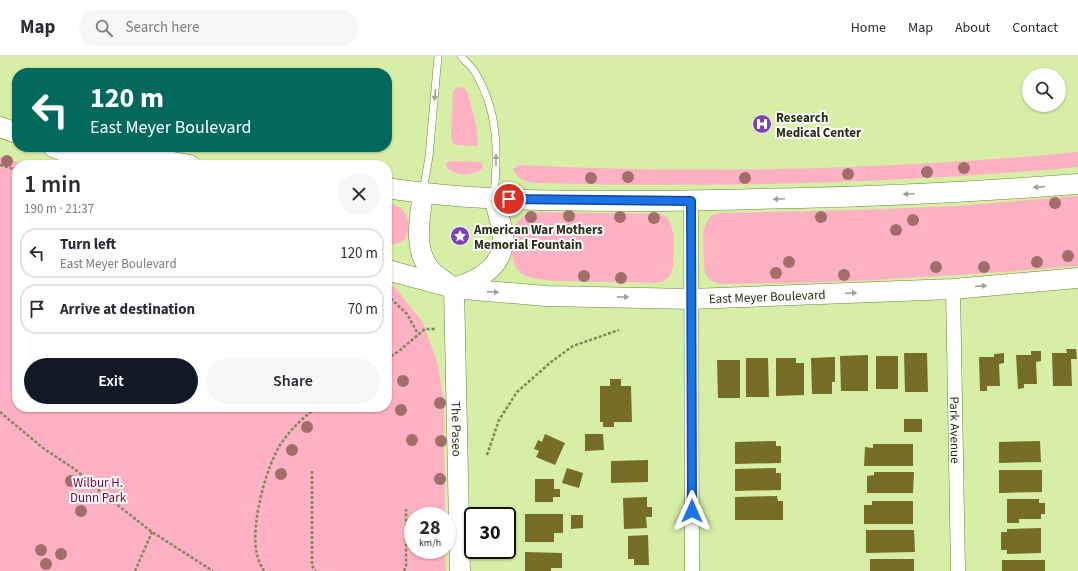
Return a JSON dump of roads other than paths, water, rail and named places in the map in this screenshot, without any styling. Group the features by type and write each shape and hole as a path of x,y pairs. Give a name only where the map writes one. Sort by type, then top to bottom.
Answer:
{"main road":[{"path":"0,127 12,131"},
{"path":"65,152 85,160"},
{"path":"116,152 162,160"},
{"path":"392,189 494,199 691,201 877,196 1004,190 1078,184"},
{"path":"423,193 419,222 420,247 429,268 454,288 480,278 497,261 502,249 503,236 494,199"},
{"name":"East Meyer Boulevard","path":"392,271 454,288 546,296 691,298 953,289 1078,278"},
{"name":"The Paseo","path":"454,288 460,571"}],"street":[{"path":"691,201 692,571"},
{"name":"Park Avenue","path":"953,289 958,571"}],"lane":[{"path":"423,193 429,158 438,56"},
{"path":"461,56 474,71 488,98 495,134 497,162 494,199"}],"place":[{"name":"Research Medical Center","path":"762,124"},
{"name":"American War Mothers Memorial Fountain","path":"460,236"}],"park label":[{"name":"Wilbur H. Dunn Park","path":"98,490"}]}
